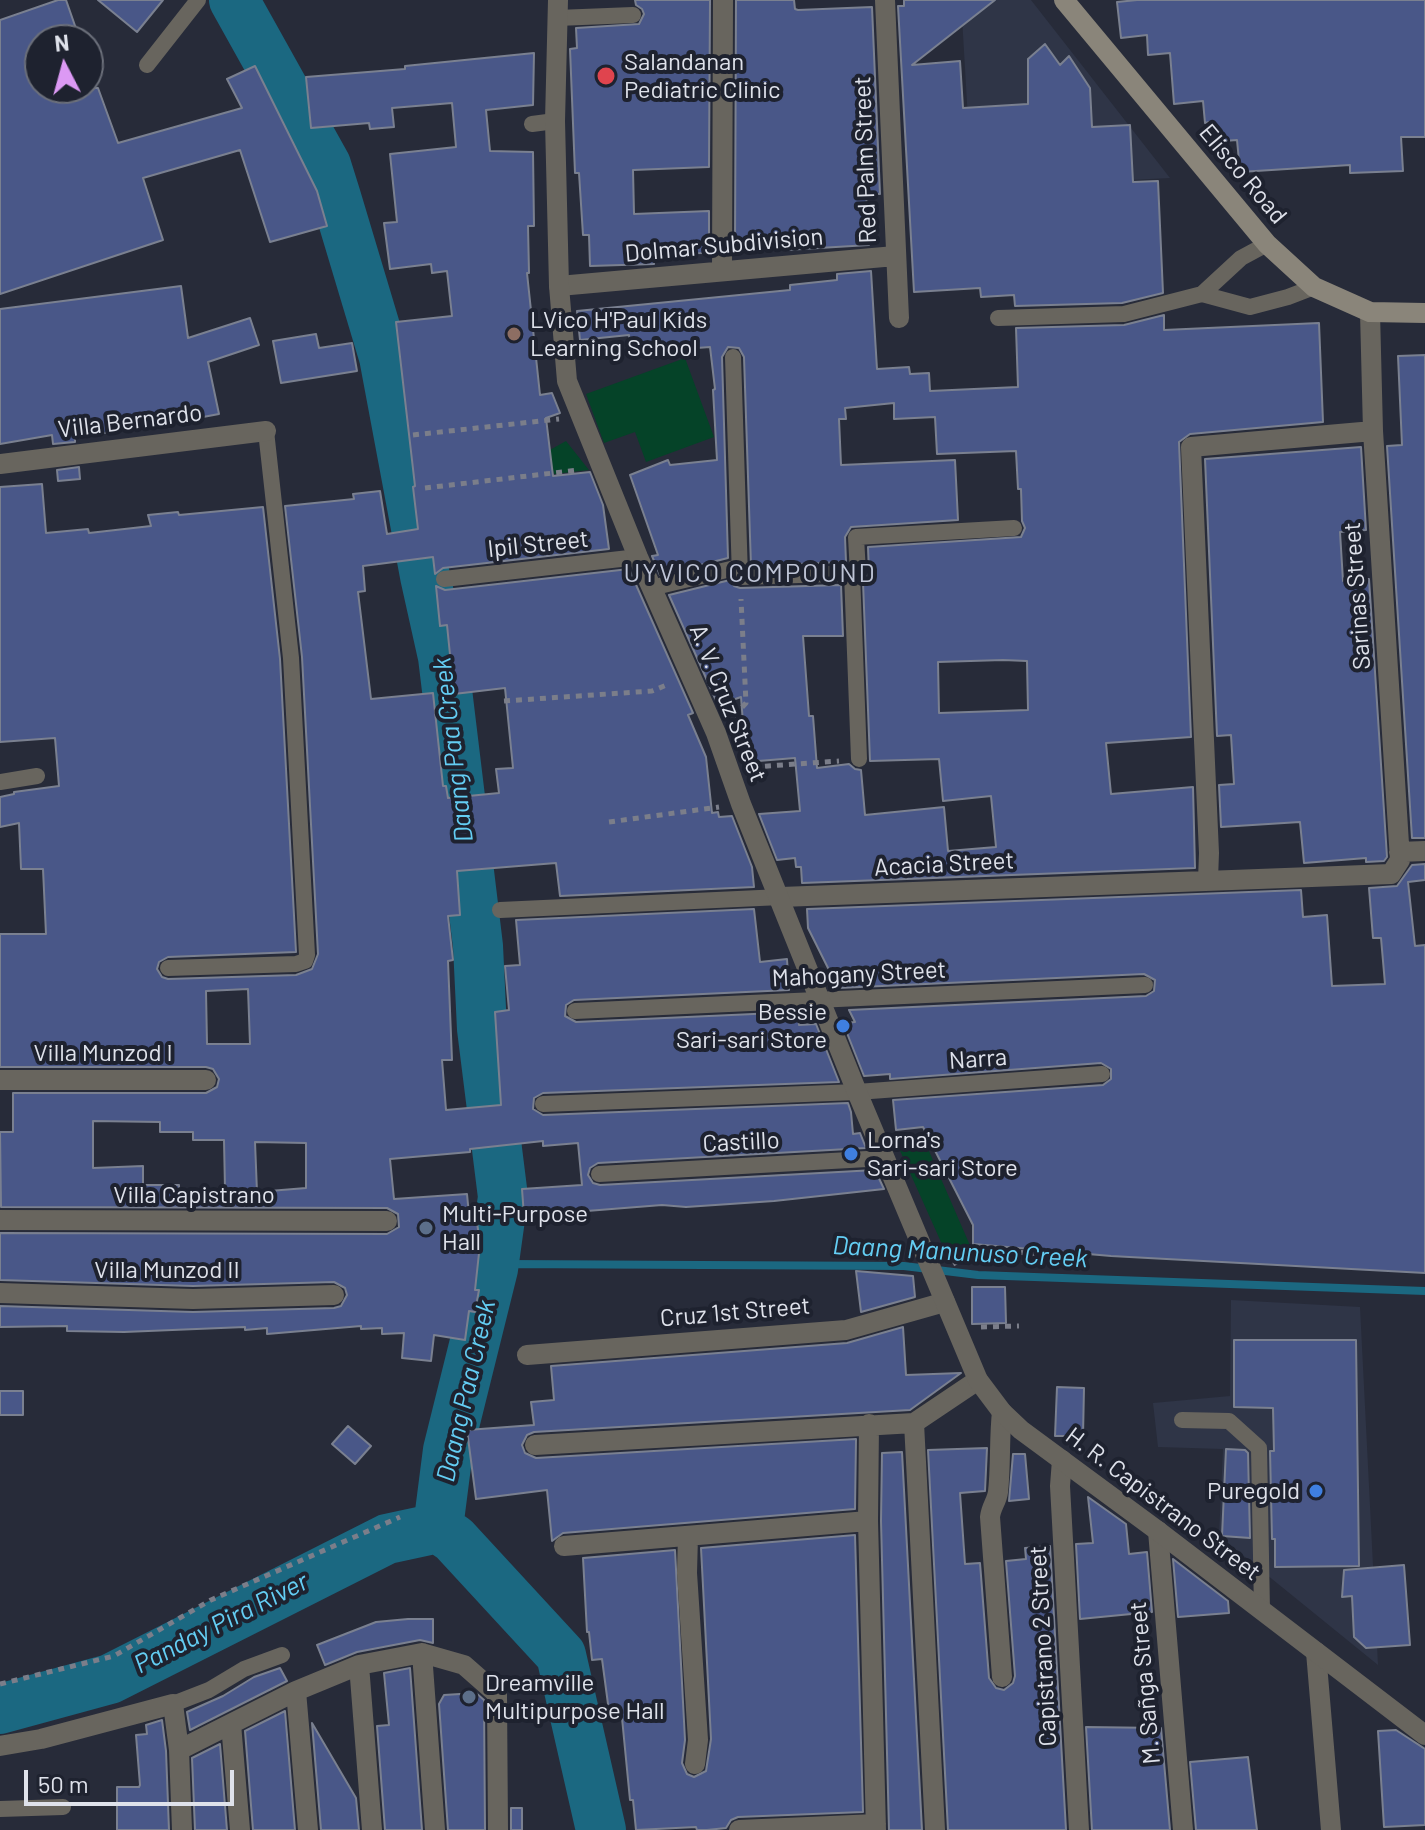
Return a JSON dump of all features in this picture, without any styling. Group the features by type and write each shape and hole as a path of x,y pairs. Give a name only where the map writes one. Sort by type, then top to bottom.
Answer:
{"main road":[{"name":"Elisco Road","path":"1064,0 1267,244 1314,287 1370,312 1425,313"}],"street":[{"path":"722,271 723,0"},
{"name":"Red Palm Street","path":"885,0 899,318"},
{"name":"A. V. Cruz Street","path":"558,9 555,121 559,286 567,381 651,588 716,733 741,804 931,1268"},
{"name":"Dolmar Subdivision","path":"559,286 895,256"},
{"name":"Sarinas Street","path":"1370,312 1373,431 1400,860 1391,874"},
{"name":"Villa Bernardo","path":"0,464 266,431"},
{"path":"1208,880 1191,447 1373,431"},
{"path":"1399,852 1425,851"},
{"name":"Acacia Street","path":"781,897 1391,874"},
{"name":"Villa Munzod I","path":"0,1080 206,1080"},
{"name":"Villa Capistrano","path":"0,1220 387,1221"},
{"name":"H. R. Capistrano Street","path":"931,1268 978,1380 1002,1412 1021,1430 1425,1735"},
{"name":"Villa Munzod II","path":"0,1293 193,1299 334,1295"},
{"name":"Cruz 1st Street","path":"527,1355 846,1330 945,1302"},
{"path":"535,1445 914,1423 978,1380"},
{"path":"1002,1412 998,1445 998,1496 992,1505 990,1517 1002,1677"},
{"path":"914,1423 935,1830"},
{"path":"739,1830 876,1827 868,1521 869,1424"},
{"name":"Capistrano 2 Street","path":"1062,1460 1060,1486 1079,1830"},
{"path":"564,1546 868,1521"},
{"name":"M. Sañga Street","path":"1158,1531 1183,1830"},
{"path":"688,1536 687,1573 698,1740 695,1764"},
{"path":"1316,1652 1331,1830"},
{"path":"422,1653 435,1830"},
{"path":"179,1750 296,1691 359,1665 422,1653 464,1665 497,1694 498,1830"},
{"path":"359,1665 372,1830"},
{"path":"296,1691 308,1830"},
{"path":"0,1746 41,1739 173,1704 179,1750 182,1830"},
{"path":"231,1724 240,1830"}],"lane":[{"path":"147,65 198,0"},
{"path":"558,9 633,15"},
{"path":"532,124 555,121"},
{"path":"998,318 1124,314 1202,294 1241,258 1267,244"},
{"path":"1202,294 1250,307 1314,287"},
{"path":"733,357 740,572"},
{"path":"168,968 296,964 305,961 307,955 291,658 266,431"},
{"path":"651,588 740,572 858,573 856,537 1014,528"},
{"name":"Ipil Street","path":"444,579 638,557"},
{"path":"852,573 859,759"},
{"path":"0,782 37,776"},
{"name":"Acacia Street","path":"500,910 781,897"},
{"name":"Mahogany Street","path":"575,1011 1145,985"},
{"name":"Narra","path":"543,1104 857,1092 1102,1074"},
{"name":"Castillo","path":"599,1174 885,1158"},
{"path":"1182,1420 1229,1421 1259,1448 1262,1611"},
{"path":"173,1704 209,1690 244,1669 282,1655"},
{"path":"0,1809 63,1807"}],"path":[{"path":"413,435 581,417"},
{"path":"425,488 602,467"},
{"path":"728,722 746,703 740,572"},
{"path":"504,701 652,691 689,675"},
{"path":"728,769 859,759"},
{"path":"609,822 741,804"},
{"path":"931,1268 950,1265 980,1249 1087,1258"},
{"path":"956,1328 1019,1326"},
{"path":"0,1684 114,1656 211,1600 400,1517"}],"shaded area":[{"path":"961,0 1031,0 1170,178 972,188"},
{"path":"1231,1300 1360,1307 1378,1665 1219,1536 1223,1449 1158,1447 1153,1403 1230,1396"}],"green space":[{"path":"685,358 714,437 646,462 635,432 604,443 586,394"},
{"path":"566,441 589,470 554,474 548,451"},
{"path":"922,1135 972,1250 949,1260 898,1146"}],"building":[{"path":"66,0 74,24 24,24 24,104 104,104 118,143 242,108 227,79 255,66 317,191 327,226 270,242 240,150 143,178 163,240 0,294 0,20"},
{"path":"98,0 163,0 137,32"},
{"path":"635,0 710,0 709,167 633,170 634,214 709,211 709,247 703,247 703,253 653,254 654,264 590,266 589,235 583,235 579,173 575,173 570,49 577,48 576,28 639,24 644,14"},
{"path":"736,0 794,0 795,9 798,10 872,7 880,194 866,194 869,245 786,250 786,244 735,246"},
{"path":"904,0 995,0 912,65 960,61 963,108 1028,104 1028,59 1045,44 1060,65 1069,56 1090,88 1092,127 1130,125 1133,182 1158,181 1163,293 1122,303 1015,306 1014,295 981,297 980,288 914,292 898,6 904,6"},
{"path":"1425,0 1425,137 1401,137 1403,171 1350,173 1350,165 1240,172 1237,140 1211,142 1203,101 1174,104 1170,53 1148,55 1147,35 1121,38 1117,2"},
{"path":"534,53 533,105 486,110 490,151 533,152 534,226 528,226 527,273 540,395 552,393 560,413 546,418 553,476 590,472 603,505 609,549 443,568 435,574 433,557 363,566 365,591 358,592 371,699 433,693 443,786 446,786 448,798 499,793 496,769 513,768 505,688 454,694 447,625 440,626 436,586 445,590 629,569 693,713 688,715 706,757 712,813 718,812 719,817 732,816 752,867 754,887 560,896 556,863 457,871 460,915 448,916 453,960 448,961 452,1060 442,1060 446,1110 501,1105 495,1012 509,1010 505,966 520,965 516,920 754,909 760,962 787,959 789,990 574,1000 566,1005 565,1016 576,1022 798,1012 799,1025 816,1024 839,1082 543,1093 534,1098 533,1109 543,1115 848,1103 853,1134 860,1133 866,1148 598,1163 590,1168 588,1175 593,1183 600,1185 875,1170 884,1189 774,1201 686,1207 662,1205 524,1216 522,1189 582,1185 578,1143 543,1146 543,1141 390,1159 394,1199 467,1194 469,1215 476,1215 480,1244 475,1312 469,1311 465,1340 434,1335 431,1361 402,1358 404,1333 382,1334 382,1328 361,1329 361,1326 267,1334 267,1328 245,1330 245,1327 124,1332 67,1331 67,1326 0,1327 0,1306 193,1312 334,1308 341,1306 347,1295 345,1288 334,1282 193,1286 0,1280 0,1233 387,1234 399,1227 398,1214 387,1208 1,1207 0,1132 13,1132 13,1093 206,1093 217,1087 219,1079 213,1069 206,1067 0,1067 0,934 46,934 43,869 21,869 19,823 0,827 0,797 59,786 55,738 0,742 0,487 42,484 46,533 88,529 89,533 151,526 148,515 263,507 280,659 296,952 168,957 159,962 157,969 162,977 168,979 296,975 312,969 318,954 302,657 285,506 354,499 353,494 380,491 387,534 418,529 396,322 452,316 447,271 432,273 431,264 390,269 384,223 397,222 390,154 456,147 452,103 392,108 394,127 370,129 369,123 311,128 306,77 405,69 405,66","holes":["248,989 250,1044 207,1044 206,991","93,1121 160,1122 160,1132 193,1132 193,1140 224,1140 225,1189 179,1192 179,1185 143,1185 143,1166 93,1168","255,1142 306,1143 306,1188 257,1192"]},
{"path":"871,271 877,369 909,367 910,374 929,373 930,391 1018,387 1016,328 1124,325 1164,315 1164,330 1319,323 1323,422 1190,434 1179,442 1191,737 1106,743 1111,794 1193,787 1195,868 802,883 801,867 796,867 795,858 777,860 759,814 800,811 795,758 746,762 741,697 718,705 669,595 730,580 740,588 841,585 843,636 803,636 809,716 813,716 817,768 849,764 861,770 865,815 944,807 948,851 996,847 991,796 943,801 939,759 870,761 863,582 869,573 868,547 1021,537 1025,528 1021,489 1018,489 1016,451 937,454 935,417 894,419 894,403 845,408 846,419 839,419 841,465 955,460 958,520 851,527 845,537 846,562 751,566 744,357 739,348 728,347 722,357 728,558 660,575 652,556 658,555 630,475 668,460 670,465 717,460 710,347 631,353 629,335 580,340 577,311 790,290 790,285 837,280 837,274","holes":["1027,661 1028,710 939,713 938,662"]},
{"path":"181,286 188,338 250,318 259,345 208,362 219,414 187,420 186,413 144,419 145,426 75,438 75,442 53,444 52,435 0,444 0,309"},
{"path":"316,334 319,348 352,343 357,371 281,383 273,341"},
{"path":"1425,355 1425,838 1412,838 1387,446 1402,445 1398,356"},
{"path":"1361,447 1366,530 1340,532 1343,581 1369,579 1387,857 1384,861 1366,862 1366,858 1304,863 1300,822 1221,827 1219,785 1234,784 1231,735 1217,736 1205,459"},
{"path":"79,467 80,479 58,481 57,470"},
{"path":"1425,864 1425,880 1408,882 1415,946 1425,945 1425,1273 1111,1256 973,1244 973,1225 923,1127 896,1130 893,1100 1103,1085 1111,1079 1111,1069 1101,1063 890,1079 890,1074 864,1076 843,1023 855,1022 849,1010 1146,996 1154,991 1155,980 1144,974 838,988 808,928 807,909 1301,890 1303,917 1327,915 1332,986 1385,984 1381,938 1373,938 1369,888 1397,886 1412,865"},
{"path":"856,1271 913,1276 915,1297 861,1312"},
{"path":"972,1287 1005,1287 1006,1323 972,1324"},
{"path":"903,1327 906,1375 961,1373 910,1410 534,1432 527,1435 522,1445 525,1453 536,1458 856,1439 855,1509 563,1533 552,1541 547,1490 476,1499 467,1430 534,1425 531,1402 554,1400 551,1366 847,1343"},
{"path":"1234,1340 1356,1340 1359,1566 1275,1567 1270,1451 1274,1451 1273,1408 1234,1407"},
{"path":"1057,1387 1084,1388 1083,1436 1055,1436"},
{"path":"0,1391 23,1391 23,1415 0,1415"},
{"path":"348,1426 371,1446 355,1464 332,1444"},
{"path":"987,1448 985,1491 960,1493 965,1564 980,1563 989,1678 996,1688 1004,1690 1013,1683 1015,1676 1006,1561 1026,1559 1025,1548 1050,1546 1066,1830 948,1830 928,1450"},
{"path":"1226,1449 1245,1450 1248,1453 1250,1538 1222,1536"},
{"path":"902,1452 922,1830 889,1830 882,1453"},
{"path":"1013,1454 1025,1454 1029,1499 1009,1501"},
{"path":"1088,1497 1126,1524 1129,1554 1147,1552 1152,1612 1080,1619 1076,1544 1093,1543"},
{"path":"855,1535 863,1812 738,1817 731,1820 726,1828 707,1830 697,1830 696,1827 636,1830 622,1718 610,1719 602,1659 592,1660 587,1632 583,1558 675,1550 685,1740 682,1763 687,1774 694,1777 706,1771 711,1739 701,1548"},
{"path":"1173,1559 1228,1601 1229,1613 1178,1617"},
{"path":"1404,1565 1410,1645 1366,1648 1354,1637 1352,1596 1342,1597 1344,1570"},
{"path":"433,1619 433,1643 420,1640 357,1652 325,1665 317,1645 376,1622"},
{"path":"280,1668 287,1681 190,1730 187,1712 223,1696 254,1677"},
{"path":"410,1668 422,1830 385,1830 377,1726 389,1725 384,1673"},
{"path":"476,1693 484,1700 485,1830 448,1830 439,1704 444,1695"},
{"path":"285,1711 295,1830 253,1830 245,1731"},
{"path":"162,1720 169,1830 117,1830 117,1787 140,1785 136,1735 147,1734 146,1725"},
{"path":"312,1723 356,1798 359,1830 321,1830"},
{"path":"1086,1727 1161,1728 1170,1830 1092,1830"},
{"path":"1396,1730 1425,1749 1425,1825 1384,1827 1378,1731"},
{"path":"220,1744 227,1830 195,1830 192,1758"},
{"path":"1248,1757 1257,1830 1196,1830 1190,1762"},
{"path":"511,1808 522,1808 522,1830 511,1830"}],"waterway":[{"name":"Daang Paa Creek","path":"234,0 326,165 384,357 443,657 478,946 482,1029 503,1197 493,1269 448,1450 438,1528"},
{"name":"Daang Manunuso Creek","path":"493,1269 505,1264 904,1266 978,1275 1425,1291"},
{"path":"438,1528 454,1539 561,1655 601,1830"},
{"name":"Panday Pira River","path":"0,1709 110,1679 387,1539 438,1528"}],"place":[{"name":"Salandanan Pediatric Clinic","path":"606,76"},
{"name":"LVico H'Paul Kids Learning School","path":"514,334"},
{"name":"Bessie Sari-sari Store","path":"843,1026"},
{"name":"Lorna's Sari-sari Store","path":"851,1154"},
{"name":"Multi-Purpose Hall","path":"426,1228"},
{"name":"Puregold","path":"1316,1491"},
{"name":"Dreamville Multipurpose Hall","path":"469,1697"}],"district":[{"name":"UYVICO COMPOUND","path":"750,573"}]}
